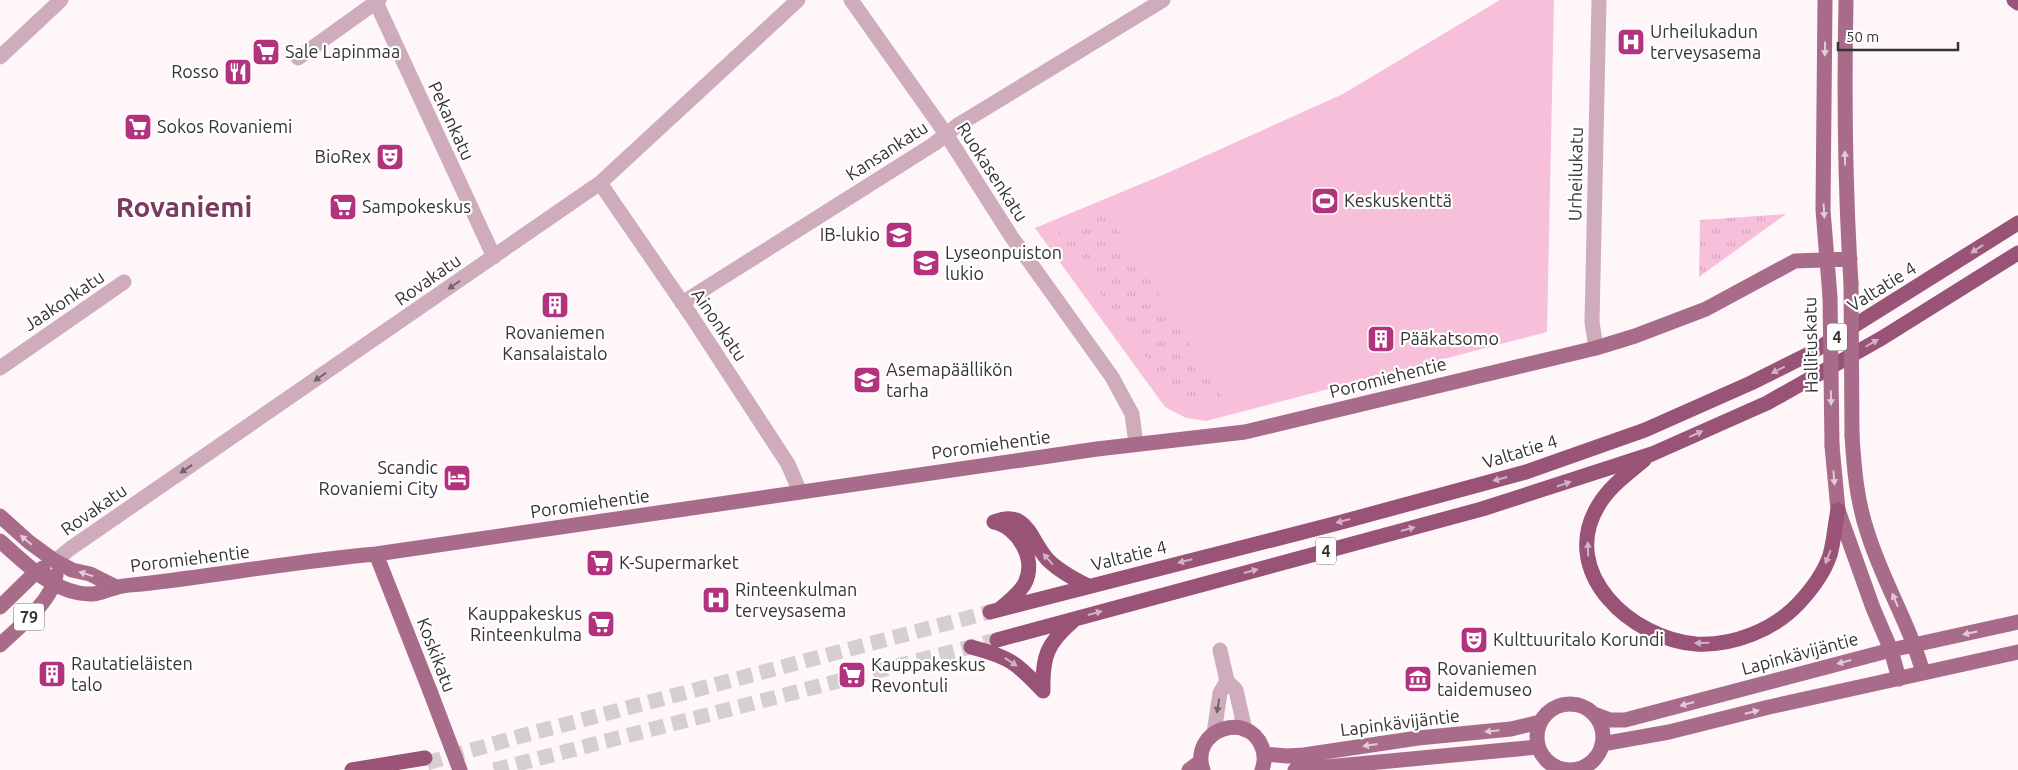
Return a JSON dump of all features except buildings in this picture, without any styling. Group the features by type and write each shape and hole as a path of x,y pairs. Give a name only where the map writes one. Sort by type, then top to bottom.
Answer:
{"highway":[{"path":"2014,0 2018,3"},
{"name":"Valtatie 4","path":"1088,586 1050,562 1026,528 1018,520 1010,518 994,522 1001,523 1012,531 1024,548 1029,565 1025,584 1018,593 995,611 1338,523 1526,472 1645,430 1733,392 1809,354 2018,222"},
{"name":"4","path":"997,640 1482,509 1652,454 1767,403 1882,338 2018,253"},
{"path":"1652,454 1613,486 1601,502 1593,516 1588,533 1588,553 1592,572 1599,585 1618,608 1636,624 1664,637 1697,644 1722,642 1762,630 1776,622 1793,609 1812,588 1823,569 1830,554 1838,510"},
{"path":"971,647 997,654 1013,662 1043,691 1042,670 1051,646 1056,636 1075,619"},
{"path":"352,770 426,761 406,770"}],"main road":[{"name":"Hallituskatu","path":"1825,0 1823,210 1830,296 1832,446 1838,510 1873,608 1891,650 1899,678"},
{"path":"1846,0 1844,71 1846,198 1851,283 1852,435 1859,504 1868,535 1915,645 1923,673"},
{"name":"Poromiehentie","path":"0,541 36,572 55,585 78,593 97,595 116,587 228,574 322,559 376,554 1136,444 1245,432 1596,348 1635,336 1706,309 1795,262 1850,259"},
{"name":"Poromiehentie","path":"0,516 28,542 55,561 72,570 90,574 116,587"},
{"name":"Koskikatu","path":"376,554 460,770"},
{"path":"36,572 55,561"},
{"name":"79","path":"0,645 36,609 55,585 55,561"},
{"name":"79","path":"0,607 36,572"},
{"name":"Lapinkävijäntie","path":"1594,714 1610,720 1625,720 1891,650 2018,622"},
{"path":"1602,744 1668,732 2018,652"},
{"path":"1566,704 1581,706 1594,714 1601,728 1602,744 1595,758 1582,768 1567,770 1549,763 1538,747 1537,734 1540,722 1547,713 1555,707 1566,704"},
{"name":"Lapinkävijäntie","path":"1264,754 1304,755 1418,738 1511,729 1540,722"},
{"path":"1198,767 1204,745 1214,733 1229,727 1245,730 1258,740 1264,754 1262,770"},
{"name":"Lapinkävijäntie","path":"1295,770 1538,747"}],"street":[{"path":"0,57 61,0"},
{"name":"Rovakatu","path":"55,561 600,184 798,0"},
{"name":"Ruokasenkatu","path":"851,0 946,134 1011,236 1112,377 1132,414 1136,444"},
{"name":"Kansankatu","path":"682,303 946,134 1163,0"},
{"name":"Urheilukatu","path":"1596,348 1592,322 1598,0"},
{"path":"298,58 376,1"},
{"name":"Pekankatu","path":"376,1 494,257"},
{"name":"Ainonkatu","path":"600,184 682,303 788,464 800,492"},
{"name":"Jaakonkatu","path":"0,368 124,282"},
{"path":"1220,650 1227,680 1236,690 1245,730"},
{"path":"1214,733 1220,693 1227,680"}],"green space":[{"name":"Keskuskenttä","path":"1500,0 1554,0 1547,332 1206,421 1186,418 1165,407 1035,228 1165,174 1343,94"},
{"path":"1105,208 1225,401 1181,405 1057,233"},
{"path":"1786,214 1699,277 1700,220"}],"tunnel":[{"path":"427,763 521,736 990,612"},
{"path":"494,770 997,640"}],"place":[{"name":"Urheilukadun terveysasema","path":"1631,42"},
{"name":"Sale Lapinmaa","path":"266,52"},
{"name":"Rosso","path":"238,72"},
{"name":"Sokos Rovaniemi","path":"138,127"},
{"name":"BioRex","path":"390,157"},
{"name":"Keskuskenttä","path":"1325,201"},
{"name":"Sampokeskus","path":"343,207"},
{"name":"IB-lukio","path":"899,235"},
{"name":"Lyseonpuiston lukio","path":"926,263"},
{"name":"Rovaniemen Kansalaistalo","path":"555,305"},
{"name":"Pääkatsomo","path":"1381,339"},
{"name":"Asemapäällikön tarha","path":"867,380"},
{"name":"Scandic Rovaniemi City","path":"457,478"},
{"name":"K-Supermarket","path":"600,563"},
{"name":"Rinteenkulman terveysasema","path":"716,600"},
{"name":"Kauppakeskus Rinteenkulma","path":"601,624"},
{"name":"Kulttuuritalo Korundi","path":"1474,640"},
{"name":"Rautatieläisten talo","path":"52,674"},
{"name":"Kauppakeskus Revontuli","path":"852,675"},
{"name":"Rovaniemen taidemuseo","path":"1418,679"}],"district":[{"name":"Rovaniemi","path":"184,207"}]}
